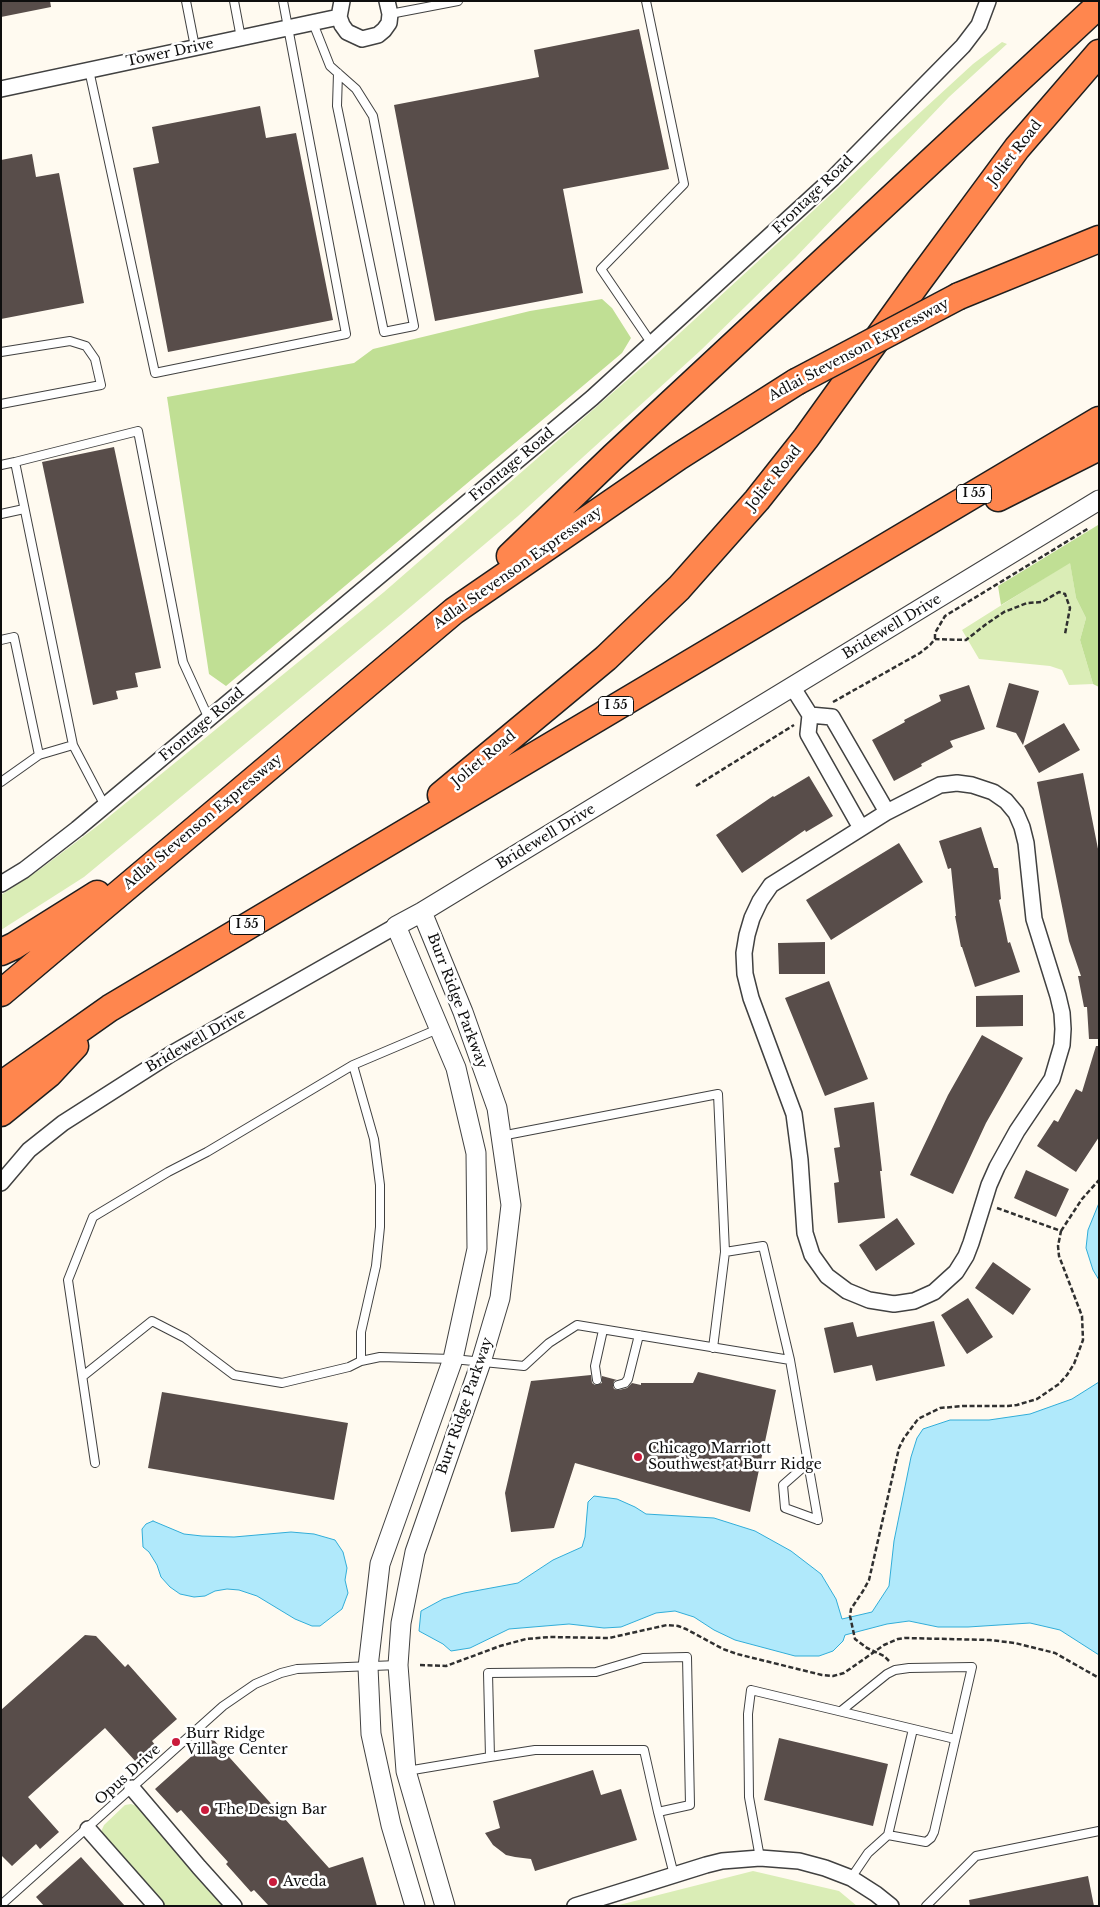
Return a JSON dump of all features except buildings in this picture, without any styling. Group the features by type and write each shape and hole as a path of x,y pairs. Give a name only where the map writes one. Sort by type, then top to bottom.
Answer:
{"highway":[{"path":"1061,39 1086,1"},
{"path":"454,611 614,456 1099,5"},
{"name":"Joliet Road","path":"384,843 606,658 679,588 756,500 806,438 1017,148 1099,52"},
{"name":"Adlai Stevenson Expressway","path":"1,993 175,844 454,611 678,456 796,382 959,296 1099,239"},
{"name":"I 55","path":"1,1084 110,1008 384,843 1099,420"},
{"path":"849,569 906,547 1099,447"},
{"path":"1,952 14,946 175,844"},
{"path":"1,1113 49,1074 110,1008"}],"street":[{"path":"342,1 339,17 342,25 347,32 362,39 378,35 389,23 389,8"},
{"name":"Frontage Road","path":"1,884 24,870 105,806 592,398 833,178 963,46 979,25 987,4"},
{"name":"Tower Drive","path":"1,88 339,17"},
{"name":"Bridewell Drive","path":"1,1183 29,1150 72,1118 171,1054 422,912 793,688 1099,500"},
{"path":"793,688 810,715 808,734 861,828"},
{"path":"810,715 832,717 887,812"},
{"path":"957,783 972,785 993,792 1006,801 1016,813 1026,843 1034,919 1058,996 1063,1029 1062,1045 1052,1079 1017,1131 997,1167 969,1250 956,1272 934,1292 914,1300 894,1304 869,1300 847,1291 827,1276 812,1255 805,1233 800,1160 794,1114 751,998 745,974 744,954 752,918 760,901 771,885 887,812 940,785 957,783"},
{"name":"Burr Ridge Parkway","path":"422,912 463,1012 498,1108 511,1205 500,1298 481,1362 414,1552 400,1623 398,1665 406,1771 445,1906"},
{"name":"Burr Ridge Parkway","path":"396,926 456,1068 476,1153 478,1249 453,1359 380,1564 368,1666 371,1734 391,1825 415,1906"},
{"path":"132,1788 198,1867 234,1906"},
{"path":"88,1829 156,1906"},
{"path":"575,1906 722,1861 760,1858 800,1861 825,1868 851,1878 891,1906"}],"lane":[{"path":"186,1 195,47"},
{"path":"234,1 241,38"},
{"path":"89,70 155,373 346,334 282,1"},
{"path":"389,8 458,1"},
{"path":"646,1 684,184 601,269 652,344"},
{"path":"313,23 330,66 338,73 356,89 372,116 414,326 384,332 337,106 338,73"},
{"path":"1,352 70,341 86,346 95,359 101,385 1,404"},
{"path":"1,465 138,432 183,662 209,720"},
{"path":"15,462 72,746 105,806"},
{"path":"1,514 24,509"},
{"path":"1,640 14,637 39,755"},
{"path":"1,782 39,755 72,746"},
{"path":"95,1463 68,1280 93,1217 353,1066 440,1028"},
{"path":"353,1066 374,1139 380,1185 380,1227 376,1266 361,1332 361,1361"},
{"path":"501,1136 718,1094 725,1252 713,1348"},
{"path":"725,1252 763,1246 790,1360 818,1520 785,1508 784,1485 808,1463"},
{"path":"82,1376 152,1320 185,1338 234,1375 282,1383 380,1357 453,1359 524,1366 548,1343 577,1325 790,1360"},
{"path":"597,1380 595,1374 603,1330"},
{"path":"618,1385 625,1383 628,1379 638,1335"},
{"path":"490,1758 488,1673 596,1672 643,1658 687,1657 690,1805 658,1812"},
{"name":"Opus Drive","path":"3,1903 88,1829 223,1706 255,1684 281,1673 297,1669 398,1665"},
{"path":"841,1711 887,1674 895,1670 972,1667 934,1832 926,1842 888,1835"},
{"path":"760,1858 749,1797 748,1714 750,1690 955,1739"},
{"path":"851,1878 868,1853 888,1835 913,1729"},
{"path":"406,1771 535,1750 644,1750 674,1875"},
{"path":"926,1906 976,1856 1099,1831"}],"path":[{"path":"696,786 810,715 920,653 935,639 935,633 945,616 1091,527"},
{"path":"935,639 966,640 1004,612 1027,603 1042,602 1059,592 1065,594 1070,608 1065,634"},
{"path":"895,1670 888,1660 860,1643 854,1634 850,1616 851,1609 869,1580 899,1448 918,1419 940,1408 1008,1406 1027,1402 1042,1396 1059,1384 1074,1364 1083,1340 1083,1328 1078,1304 1059,1256 1058,1246 1061,1231 1082,1199 1099,1180"},
{"path":"984,1203 1061,1231"},
{"path":"874,1652 898,1639 1004,1641 1055,1653 1099,1678"}],"green space":[{"path":"1002,42 1007,44 949,97 795,258 700,351 518,516 84,877 1,930 1,895 39,870 100,824 384,592 657,354 973,64"},
{"path":"602,299 612,308 631,338 622,353 226,686 209,674 167,397 354,363 373,349 530,311"},
{"path":"1098,525 1099,687 1093,684 1080,640 1086,618 1076,598 1070,563 1001,605 998,586"},
{"path":"1070,562 1076,598 1086,618 1080,640 1093,684 1069,685 1062,670 1050,666 979,659 962,630"},
{"path":"131,1804 140,1807 229,1906 162,1906 100,1834 104,1825 125,1805"},
{"path":"753,1871 839,1891 857,1906 615,1906"}],"water":[{"path":"1099,1203 1099,1280 1093,1270 1086,1248 1088,1230"},
{"path":"1099,1382 1099,1655 1060,1630 1030,1623 968,1627 938,1627 909,1621 887,1624 845,1635 843,1641 833,1651 819,1656 795,1656 735,1640 714,1630 694,1617 675,1611 656,1613 621,1627 604,1628 569,1624 509,1629 470,1648 451,1651 443,1644 419,1631 421,1611 443,1599 518,1583 553,1560 582,1547 585,1537 588,1502 594,1496 617,1499 646,1514 714,1518 755,1531 791,1551 821,1574 836,1599 842,1619 872,1612 889,1586 894,1541 911,1457 917,1438 923,1429 950,1420 989,1420 1030,1414 1072,1399"},
{"path":"153,1521 184,1534 202,1536 234,1537 291,1532 314,1534 335,1540 343,1552 347,1568 345,1580 348,1593 342,1609 320,1626 312,1626 295,1619 257,1596 239,1590 227,1589 215,1591 205,1596 194,1597 180,1594 161,1577 157,1565 149,1552 143,1547 142,1529 146,1524"}],"place":[{"name":"Chicago Marriott Southwest at Burr Ridge","path":"638,1457"},
{"name":"Burr Ridge Village Center","path":"176,1742"},
{"name":"The Design Bar","path":"205,1810"},
{"name":"Aveda","path":"273,1882"}]}
